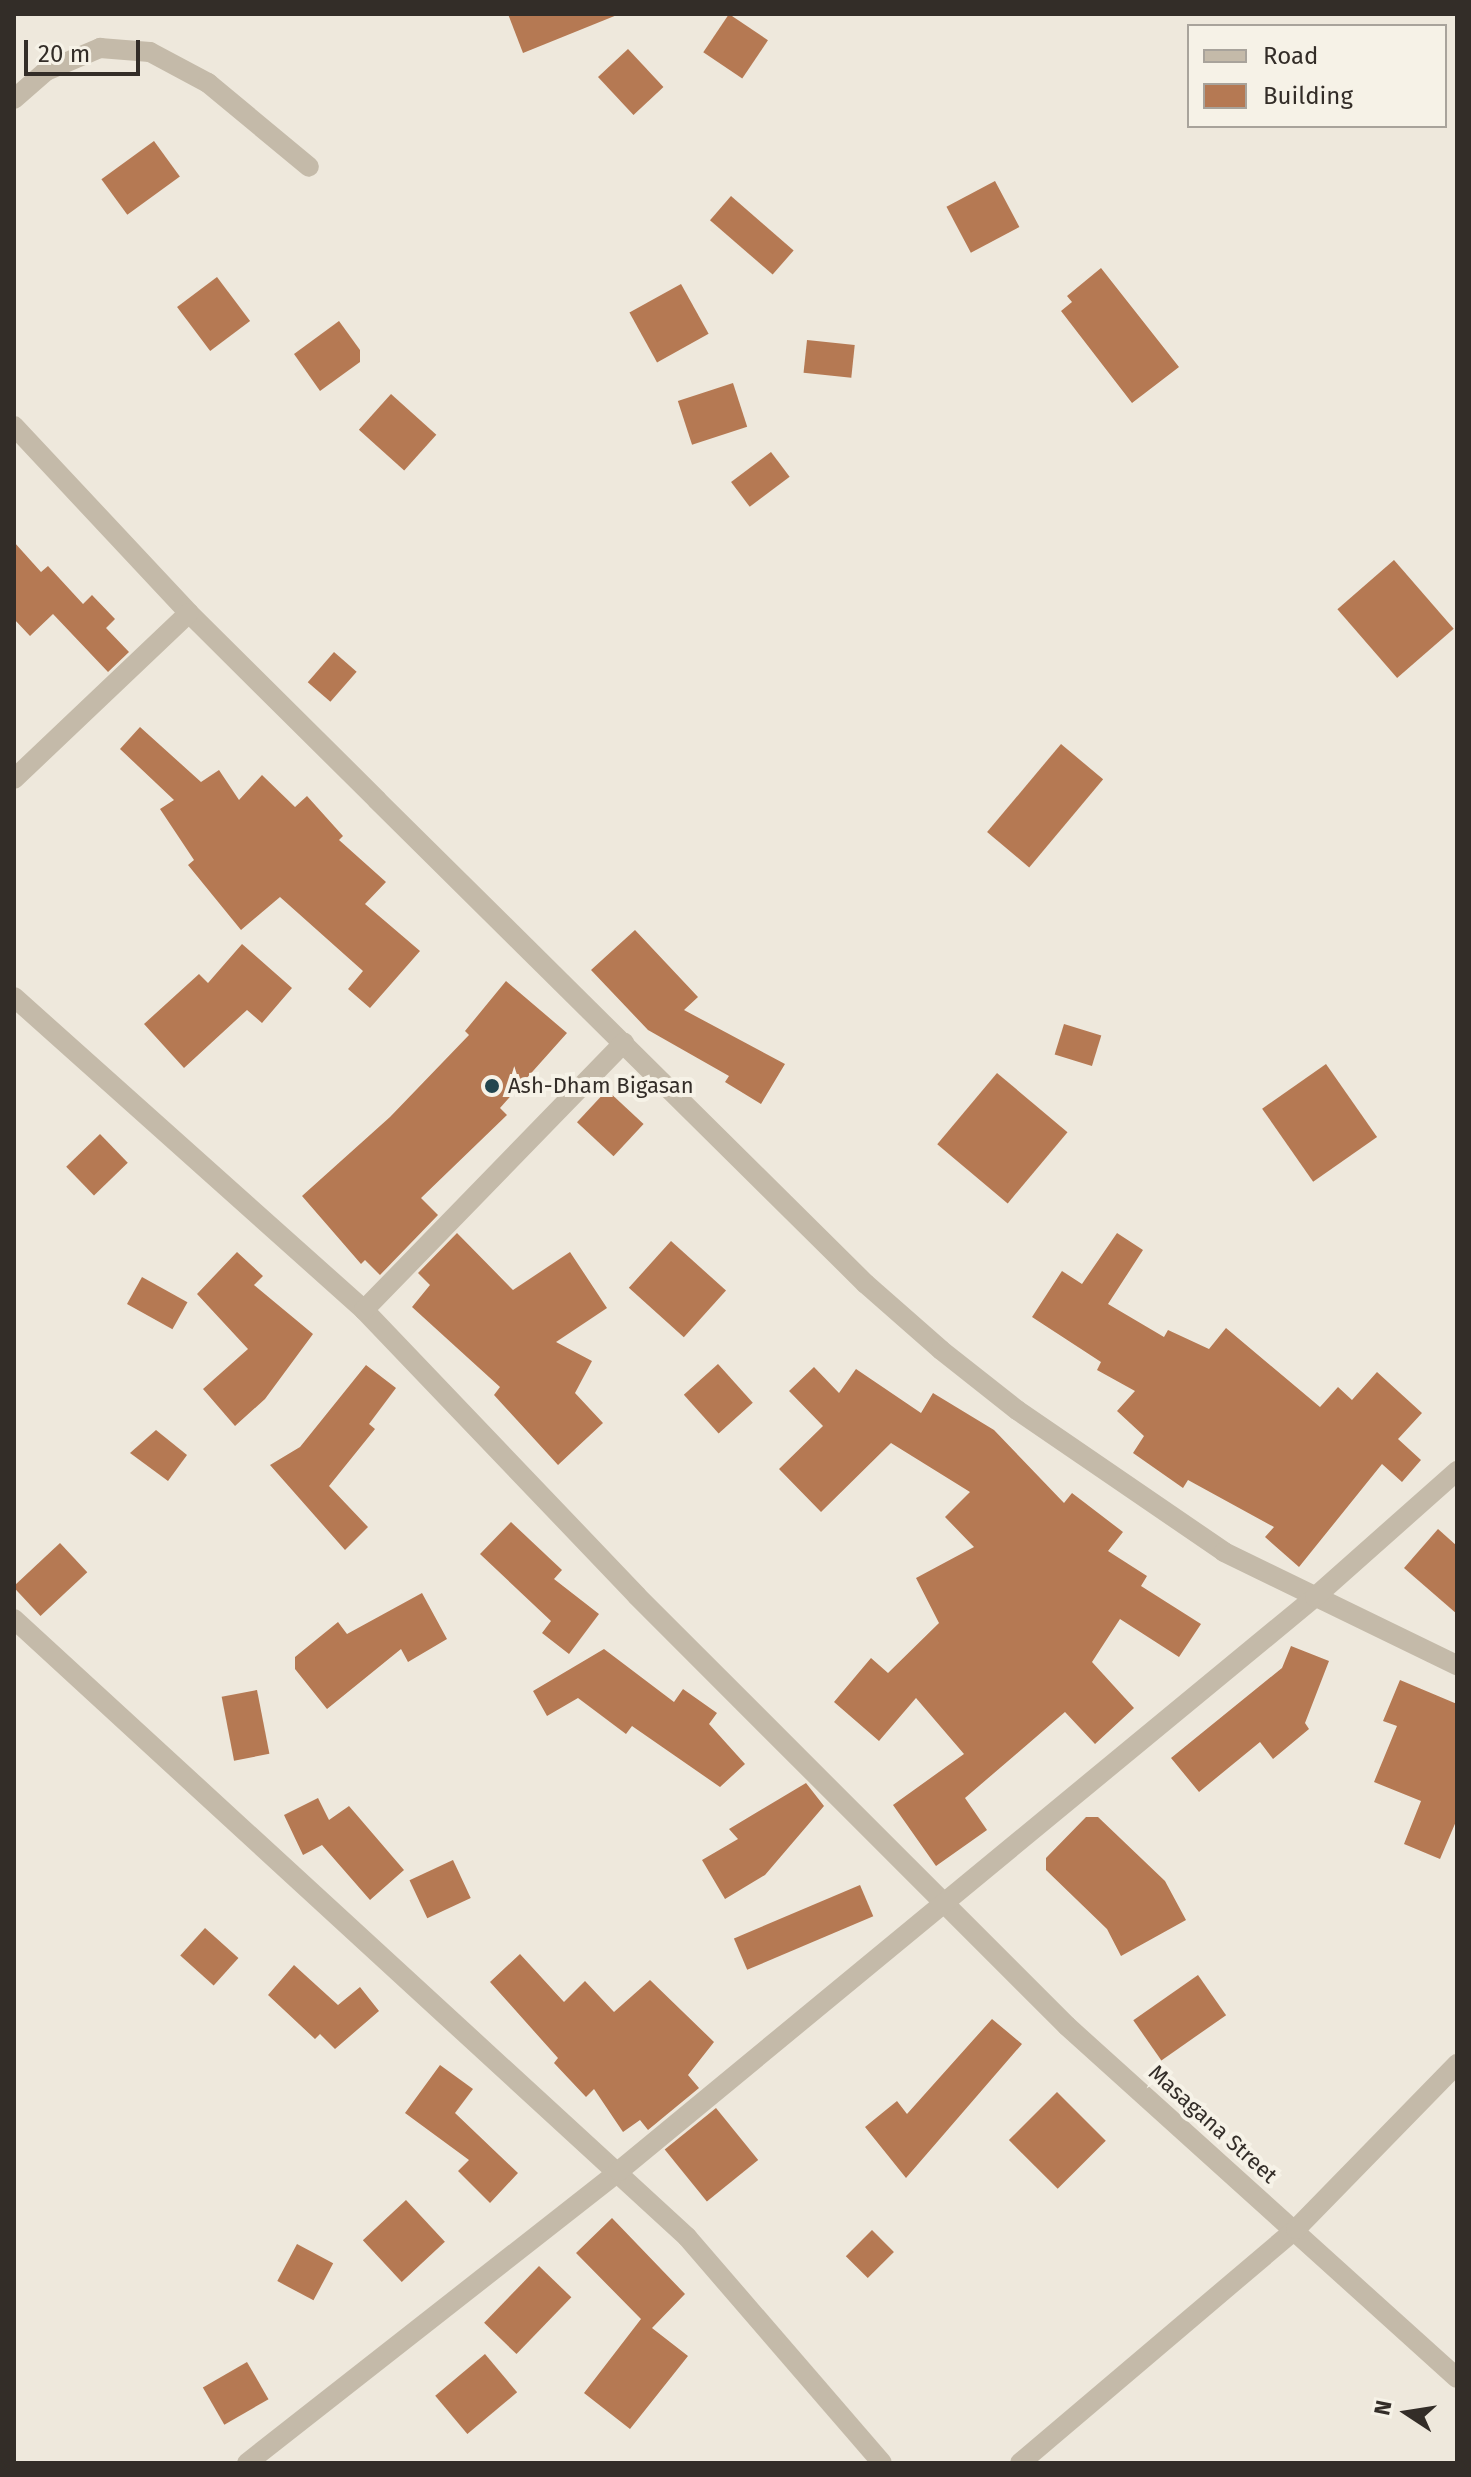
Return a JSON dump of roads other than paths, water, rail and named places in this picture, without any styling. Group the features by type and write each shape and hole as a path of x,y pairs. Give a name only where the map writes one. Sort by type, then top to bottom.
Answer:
{"street":[{"path":"14,99 46,71 100,48 150,52 208,83 309,167"},
{"path":"14,426 189,613 866,1284 941,1350 1017,1410 1224,1552 1457,1665"},
{"path":"14,779 189,613"},
{"name":"Masagana Street","path":"14,997 364,1310 637,1596 1067,2026 1296,2229 1457,2378"},
{"path":"364,1310 624,1043"},
{"path":"247,2463 619,2171 941,1901 1315,1597 1457,1471"},
{"path":"14,1619 619,2171 687,2237 882,2463"},
{"path":"1020,2463 1296,2229 1457,2064"}],"place":[{"name":"Ash-Dham Bigasan","path":"492,1086"}]}
